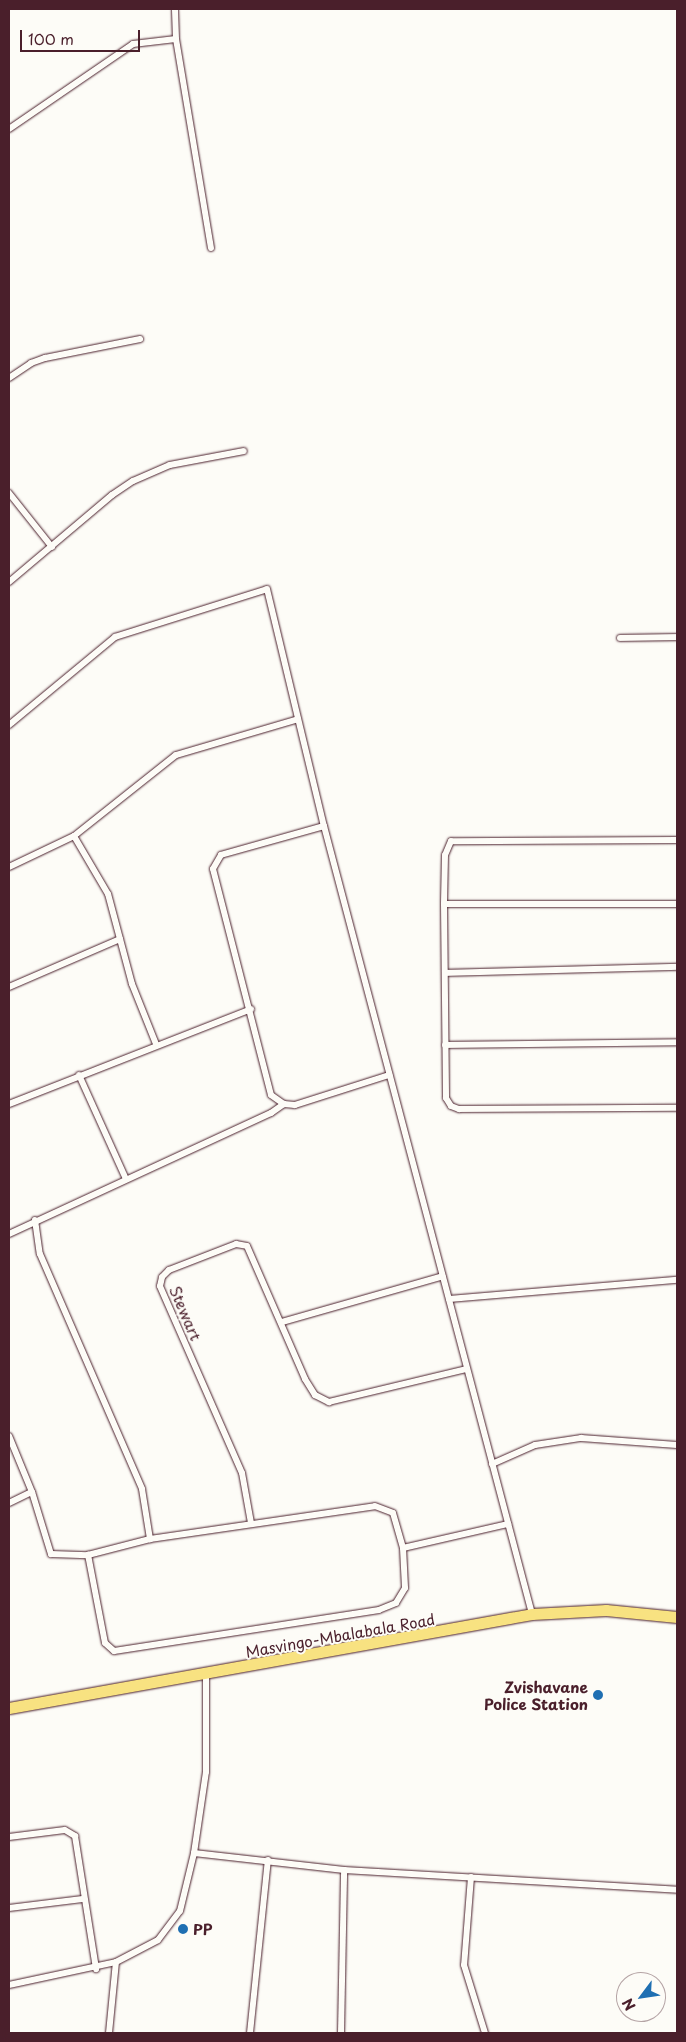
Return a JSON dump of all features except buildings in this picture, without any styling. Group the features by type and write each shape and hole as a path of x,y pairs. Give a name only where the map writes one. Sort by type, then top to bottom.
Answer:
{"highway":[{"name":"Masvingo-Mbalabala Road","path":"9,1708 532,1614 606,1610 677,1617"}],"street":[{"path":"175,10 176,39 211,248"},
{"path":"9,130 133,44 176,39"},
{"path":"9,378 31,362 140,339"},
{"path":"9,582 112,495 133,482 170,465 244,451"},
{"path":"9,492 52,547"},
{"path":"9,725 115,637 266,589 324,826 532,1614"},
{"path":"620,638 677,637"},
{"path":"9,867 74,836 176,755 298,719"},
{"path":"324,826 221,855 214,869 272,1095 284,1104 295,1105 389,1075"},
{"path":"74,836 108,894 132,984 156,1044"},
{"path":"677,840 451,841 445,855 444,904 446,1098 459,1109 677,1108"},
{"path":"444,904 677,904"},
{"path":"9,987 120,939"},
{"path":"445,973 677,967"},
{"path":"9,1104 156,1044 251,1009"},
{"path":"445,1045 677,1042"},
{"path":"79,1075 126,1179"},
{"path":"9,1234 35,1220 271,1113 284,1104"},
{"path":"35,1220 40,1254 142,1489 150,1539"},
{"name":"Stewart","path":"251,1523 242,1473 160,1286 162,1277 169,1270 236,1244 246,1246 282,1322"},
{"path":"443,1276 282,1322 315,1395 329,1402 466,1369"},
{"path":"449,1299 677,1280"},
{"path":"9,1436 32,1492 51,1554 88,1555 150,1539 251,1523 384,1507 393,1513 403,1548 405,1588 396,1603 380,1610 114,1651 105,1642 101,1631 88,1555"},
{"path":"492,1464 535,1445 581,1438 677,1445"},
{"path":"9,1503 32,1492"},
{"path":"403,1548 508,1524"},
{"path":"9,1985 96,1968 116,1962 158,1940 169,1928 180,1911 194,1853 206,1763 206,1674"},
{"path":"9,1837 72,1831 75,1836 82,1899 96,1968"},
{"path":"194,1853 344,1870 677,1890"},
{"path":"250,2033 268,1860"},
{"path":"341,2033 344,1870"},
{"path":"471,1877 464,1965 485,2033"},
{"path":"9,1908 82,1899"},
{"path":"109,2033 116,1962"}],"place":[{"name":"Zvishavane Police Station","path":"598,1695"},
{"name":"PP","path":"183,1929"}]}
